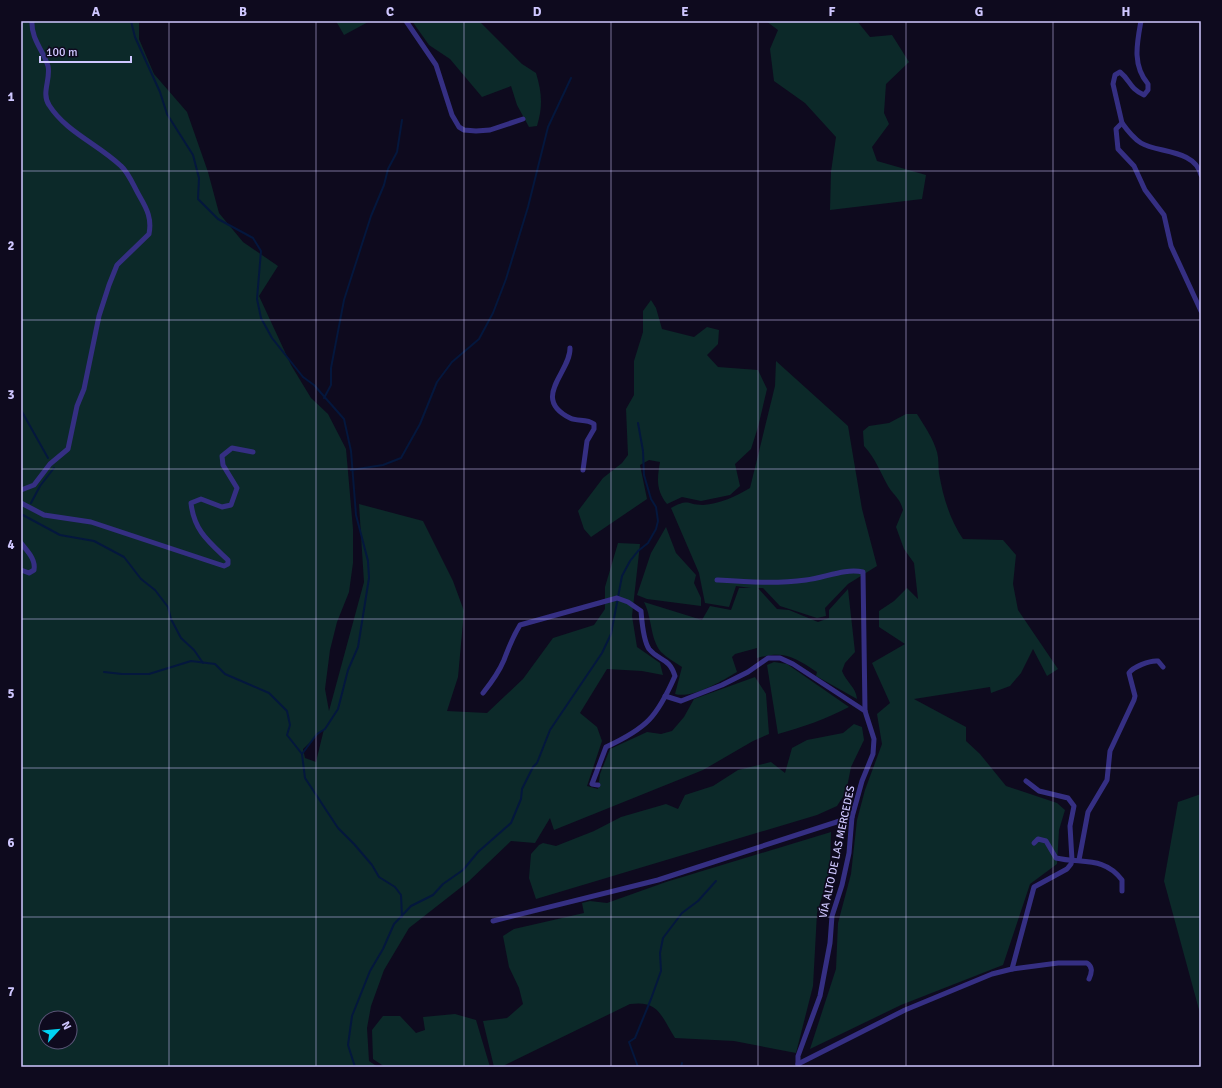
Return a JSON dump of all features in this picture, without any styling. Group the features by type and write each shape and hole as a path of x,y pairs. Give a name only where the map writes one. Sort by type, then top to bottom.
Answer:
{"street":[{"path":"21,490 34,485 50,464 68,449 77,406 84,389 99,316 109,285 117,265 149,234 150,227 147,211 122,167 72,129 48,104 46,99 48,66 35,41 32,21"},
{"path":"406,21 436,64 452,115 458,127 464,130 490,130 523,119"},
{"path":"1141,21 1136,62 1142,77 1148,84 1148,90 1144,95 1134,90 1125,76 1120,72 1114,75 1113,84 1122,122 1142,143 1173,151 1193,162 1201,175"},
{"path":"1122,122 1116,129 1118,149 1134,166 1146,190 1164,215 1171,246 1201,311"},
{"path":"570,348 570,356 555,382 552,395 556,406 571,418 588,420 594,424 594,429 587,441 583,470"},
{"path":"21,502 44,515 91,522 224,566 228,564 228,560 202,535 193,517 191,503 201,499 222,507 231,505 237,488 223,466 222,456 232,448 253,452"},
{"path":"21,542 31,556 34,566 34,570 29,573 21,570"},
{"name":"VÍA ALTO DE LAS MERCEDES","path":"717,580 763,583 807,580 852,570 863,572 865,711 874,739 873,754 862,781 852,817 849,853 842,885 832,916 830,943 820,996 798,1056 798,1065"},
{"path":"483,693 495,676 509,643 520,626 617,598 628,602 641,611 648,648 656,655 667,660 672,666 675,676 656,712 640,728 606,747 592,784 598,785"},
{"path":"665,696 681,701 722,685 748,672 762,661 774,657 785,659 865,711"},
{"path":"1079,860 1088,812 1107,780 1110,751 1134,700 1129,674 1153,660 1158,661 1163,668"},
{"path":"1012,969 1034,887 1067,868 1072,860 1070,826 1074,811 1073,803 1068,798 1039,791 1026,781"},
{"path":"493,921 658,880 852,817"},
{"path":"1034,843 1038,839 1042,839 1049,845 1055,857 1104,864 1111,868 1122,880 1122,891"},
{"path":"798,1065 905,1010 984,977 1012,969 1058,963 1087,963 1090,965 1092,970 1089,979"}],"green space":[{"path":"21,21 139,21 139,39 154,74 187,112 208,172 219,213 243,242 278,266 259,296 291,365 311,398 328,414 346,449 353,529 353,563 349,592 337,622 330,650 325,689 329,711 364,582 359,504 423,521 453,581 464,611 458,677 447,711 487,713 523,679 553,638 594,625 605,609 605,587 618,543 640,544 632,616 637,647 660,663 663,675 642,671 607,669 580,713 597,727 602,741 587,786 598,789 600,774 610,749 647,732 661,734 672,731 684,717 694,699 755,677 766,694 769,734 753,741 703,770 554,830 550,818 535,843 511,841 469,881 409,928 384,970 371,1006 367,1028 369,1061 378,1067 21,1067","holes":["324,729 316,762 305,758 303,749"]},
{"path":"336,21 370,21 344,35"},
{"path":"412,21 479,21 522,64 536,73 540,87 541,100 537,126 529,127 517,105 511,86 482,97 450,59 429,45"},
{"path":"766,21 857,21 870,37 892,35 909,62 886,84 884,113 889,124 872,147 877,161 926,175 922,199 830,210 831,172 836,137 805,103 774,81 770,49 778,30"},
{"path":"651,300 656,308 662,329 694,337 707,327 719,330 718,344 707,355 718,367 758,370 767,389 758,427 751,449 735,464 740,486 730,495 701,501 682,497 667,504 663,499 658,484 660,462 649,460 640,465 647,499 591,537 584,529 578,511 603,478 622,463 628,455 626,409 634,395 634,361 643,332 643,311"},
{"path":"776,361 848,426 862,509 877,566 848,584 825,608 826,616 817,618 780,606 763,588 758,588 777,609 789,610 818,622 829,618 829,610 848,589 855,652 845,663 842,671 855,691 857,699 816,676 817,672 802,662 789,656 775,655 757,658 757,648 735,654 732,657 737,672 723,680 698,692 682,695 675,694 682,667 663,654 657,647 647,608 644,602 702,620 710,606 731,610 739,588 751,588 736,586 729,607 705,603 699,573 671,508 682,503 703,505 716,503 733,497 750,488 775,386"},
{"path":"906,414 917,414 933,442 938,455 939,473 945,499 954,524 963,539 1003,540 1016,555 1013,584 1018,610 1058,669 1047,676 1033,649 1021,673 1010,686 991,693 990,687 914,699 966,727 966,741 980,754 1006,786 1057,803 1065,810 1059,830 1057,864 1030,884 1003,965 901,1005 810,1049 836,969 838,923 851,874 857,820 865,790 882,744 877,714 890,703 872,663 905,644 879,627 879,611 894,601 907,588 918,599 914,563 904,549 896,527 903,510 902,506 888,486 875,461 864,446 863,431 869,426 889,423"},
{"path":"666,527 676,553 696,575 694,583 701,598 701,606 647,599 637,595 651,553"},
{"path":"774,662 787,664 849,707 796,729 778,734 767,665"},
{"path":"854,724 862,727 864,740 851,767 846,792 837,806 817,815 536,899 529,878 531,854 539,845 543,843 556,846 594,831 621,817 666,804 678,809 685,795 713,786 738,770 771,762 785,773 792,748 807,740 843,733"},
{"path":"1201,794 1201,1017 1164,881 1178,802"},
{"path":"831,832 830,871 817,913 813,986 796,1053 734,1041 675,1038 658,1011 653,1007 640,1003 630,1004 501,1067 494,1067 483,1021 507,1018 523,1004 519,988 509,967 503,936 514,929 584,913 582,903 590,901 607,903 666,882"},
{"path":"455,1014 476,1020 490,1067 385,1067 373,1059 372,1030 383,1016 400,1016 416,1033 425,1030 423,1017"}],"waterway":[{"path":"131,21 135,37 160,92 167,114 193,155 199,178 198,199 218,219 253,238 261,251 257,299 261,318 272,338 303,377 314,385 344,419 351,451 356,515 368,561 369,578 358,647 348,670 338,709 325,729 317,734 302,754 305,778 338,828 372,865 379,877 395,887 401,895 402,917"},
{"path":"351,470 383,465 401,458 420,424 437,382 452,362 479,339 493,313 506,279 528,207 548,127 571,78"},
{"path":"324,398 331,385 331,368 344,300 371,216 384,185 388,169 397,152 402,120"},
{"path":"21,410 48,458"},
{"path":"355,1067 348,1045 352,1016 370,971 383,949 394,924 411,906 433,895 443,884 463,870 478,852 511,823 521,799 522,789 533,767 537,763 550,730 602,653 611,634 622,576 630,561 638,551 648,543 656,529 658,521 656,507 651,499 644,475 643,451 638,423"},
{"path":"31,503 40,486 54,468"},
{"path":"21,514 60,535 94,541 124,557 141,579 155,590 168,607 171,619 181,638 194,650 203,663"},
{"path":"104,672 149,674 191,661 215,664 225,674 269,693 287,711 290,725 287,735 302,754"},
{"path":"638,1067 629,1042 635,1038 661,971 660,953 663,938 682,913 698,901 716,881"},
{"path":"681,1067 682,1063"}]}
